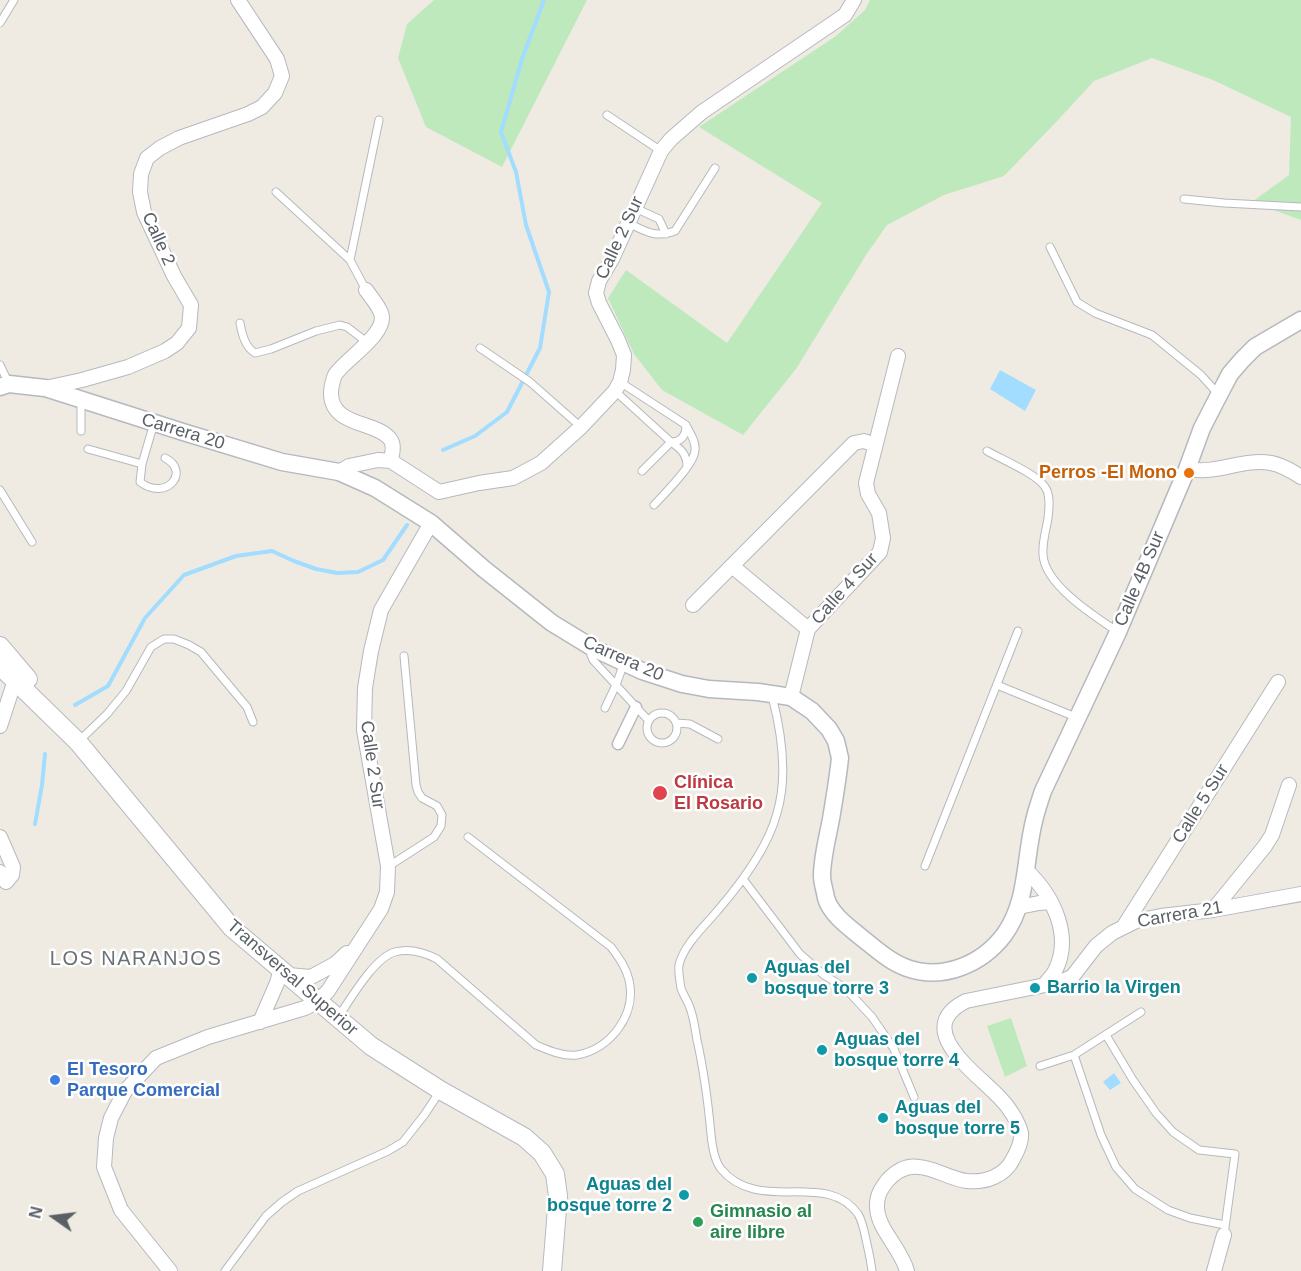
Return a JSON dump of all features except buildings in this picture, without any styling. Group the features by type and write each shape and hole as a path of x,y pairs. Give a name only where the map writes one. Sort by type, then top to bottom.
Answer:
{"main road":[{"path":"0,646 77,740"},
{"name":"Transversal Superior","path":"5,674 77,740 232,928 370,1046 440,1090 524,1137 542,1153 555,1174 558,1196 552,1271"}],"street":[{"name":"Calle 2","path":"4,386 45,388 128,368 171,347 189,328 191,305 174,276 144,212 140,192 141,174 147,158 160,148 179,138 248,114 262,107 274,93 282,76 277,60 238,0"},
{"name":"Calle 2 Sur","path":"618,387 624,356 598,303 596,293 599,280 612,259 661,151 671,139 702,112 845,15 854,0"},
{"path":"366,290 382,315 381,324 368,343 335,375 331,392 337,410 358,424 377,429 390,439 393,450 390,461"},
{"name":"Calle 4B Sur","path":"1019,907 1034,818 1043,791 1118,632 1202,428 1230,374 1242,360 1255,347 1301,320"},
{"name":"Calle 4 Sur","path":"791,697 808,629 880,552 883,538 879,513 868,494 866,483 898,356"},
{"path":"339,472 349,466 378,460 390,461 439,492 513,478 541,463 581,427 618,387"},
{"name":"Carrera 20","path":"45,388 282,462 339,472 375,488 431,523 552,623 593,648 624,663 682,684 791,697 812,711 822,720 836,741 840,759 822,877 827,902 841,921 898,964 909,969 936,972 952,970 969,964 993,948 1004,935 1019,907"},
{"path":"693,605 854,443 864,441 875,445"},
{"path":"1187,469 1199,472 1252,462 1272,463 1301,477"},
{"name":"Calle 2 Sur","path":"318,1001 328,991 381,909 387,892 388,866 364,730 364,688 370,651 381,610 431,523"},
{"name":"Calle 4 Sur","path":"732,566 808,629"},
{"path":"0,726 5,674"},
{"name":"Calle 5 Sur","path":"1124,926 1278,682"},
{"path":"618,744 636,707"},
{"path":"1213,910 1272,835 1289,785"},
{"path":"0,837 13,867 12,875 6,882 0,872"},
{"path":"907,1271 901,1255 883,1229 879,1218 876,1206 879,1190 892,1176 904,1168 919,1167 966,1181 992,1178 1010,1166 1019,1145 1021,1134 1007,1106 952,1051 944,1032 950,1013 956,1006 966,1001 1045,984 1054,972 1062,938 1059,922 1043,889 1026,870"},
{"name":"Carrera 21","path":"1045,984 1060,982 1072,976 1096,946 1112,933 1136,921 1301,894"},
{"path":"1019,907 1051,902"},
{"name":"Calle 2 Sur","path":"284,972 311,977 335,964 359,942"},
{"path":"260,1022 284,972"},
{"path":"170,1271 121,1210 104,1167 106,1138 111,1118 125,1091 156,1058 208,1037 305,1008 318,1001"},
{"path":"1214,1271 1224,1230"}],"lane":[{"path":"0,23 14,0"},
{"path":"607,115 661,151"},
{"path":"350,260 379,120"},
{"path":"628,223 651,234 666,234 675,231 715,168"},
{"path":"276,192 350,260 366,290"},
{"path":"1184,199 1301,207"},
{"path":"635,208 659,219 666,234"},
{"path":"1050,247 1077,302 1095,313 1152,335 1201,375 1219,395"},
{"path":"240,323 250,350 255,353 316,331 340,325 348,327 368,343"},
{"path":"480,348 530,382 581,427"},
{"path":"0,365 4,386"},
{"path":"618,387 686,425 694,441 694,455 687,468 654,505"},
{"path":"618,387 671,442 682,450 687,468"},
{"path":"81,399 81,431"},
{"path":"154,423 142,464 140,482 152,487 167,488 175,480 176,470 172,461 165,458"},
{"path":"642,471 671,442 680,441 684,437 686,425"},
{"path":"88,449 142,464"},
{"path":"987,451 1037,479 1046,488 1049,508 1043,556 1047,570 1055,583 1095,617 1118,632"},
{"path":"0,490 32,542"},
{"path":"925,866 1018,631"},
{"path":"77,740 107,714 126,691 151,647 164,639 174,639 201,652 247,707 252,722"},
{"path":"593,648 591,655 593,660 649,721"},
{"path":"388,866 434,837 441,826 442,814 437,806 422,798 416,785 404,656"},
{"path":"605,708 624,663"},
{"path":"997,685 1078,718"},
{"path":"772,694 778,718 783,774 777,813 766,841 743,879 687,946 679,967 681,989 690,1008 707,1093 713,1146 720,1168 741,1184 764,1192 822,1193 836,1196 848,1204 859,1215 872,1271"},
{"path":"663,713 673,718 677,729 672,740 661,743 650,738 647,727 649,721 657,714 663,713"},
{"path":"676,723 690,724 718,739"},
{"path":"338,1018 368,974 384,957 396,951 410,951 423,952 437,960 537,1045 554,1052 575,1056 592,1050 608,1040 623,1023 631,993 629,978 624,965 611,948 468,837"},
{"path":"743,879 800,954 824,975 845,988 872,1017 894,1049 914,1097"},
{"path":"1040,1066 1074,1055 1141,1012"},
{"path":"1074,1055 1101,1135 1116,1167 1135,1189 1168,1210 1224,1230 1235,1154 1199,1150 1173,1132 1156,1113 1133,1080 1106,1035"},
{"path":"225,1271 266,1216 282,1202 298,1191 388,1151 403,1142 440,1090"}],"green space":[{"path":"434,0 587,0 502,167 426,127 398,58 407,24"},
{"path":"870,0 1301,0 1301,220 1252,202 1289,175 1291,117 1213,80 1152,58 1094,81 1004,176 944,195 887,225 796,369 743,435 662,390 634,354 608,298 626,270 727,343 822,203 699,127 836,36 865,10"},
{"path":"1011,1018 1027,1066 1005,1077 987,1026"}],"water":[{"path":"1000,370 1036,390 1025,411 990,389"},
{"path":"1114,1073 1121,1083 1110,1090 1103,1082"}],"waterway":[{"path":"443,450 475,436 507,412 540,348 549,292 526,225 516,172 501,132 522,59 544,0"},
{"path":"75,705 108,686 145,618 184,575 236,556 272,551 316,569 337,573 358,572 383,560 407,525"},
{"path":"35,824 45,754"}],"place":[{"name":"Perros -El Mono","path":"1189,473"},
{"name":"Clínica El Rosario","path":"660,793"},
{"name":"Aguas del bosque torre 3","path":"752,978"},
{"name":"Barrio la Virgen","path":"1035,988"},
{"name":"Aguas del bosque torre 4","path":"822,1050"},
{"name":"El Tesoro Parque Comercial","path":"55,1080"},
{"name":"Aguas del bosque torre 5","path":"883,1118"},
{"name":"Aguas del bosque torre 2","path":"684,1195"},
{"name":"Gimnasio al aire libre","path":"698,1222"}],"district":[{"name":"LOS NARANJOS","path":"136,959"}]}
